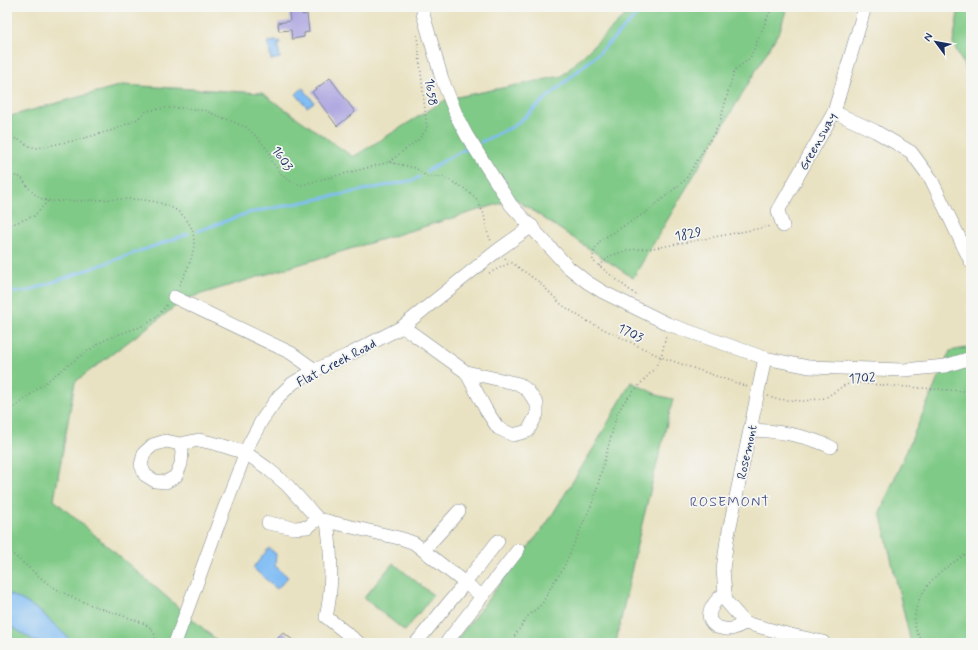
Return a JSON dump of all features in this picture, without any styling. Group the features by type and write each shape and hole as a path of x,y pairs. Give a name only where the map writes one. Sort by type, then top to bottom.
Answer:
{"street":[{"path":"423,7 423,14 442,79 458,119 467,136 511,205 532,226 568,267 587,282 603,292 668,324 765,358 809,367 904,370 945,366 971,358"},
{"name":"Greensway","path":"783,226 778,210 834,112 865,7"},
{"path":"834,112 875,131 911,152 931,179 971,262"},
{"name":"Flat Creek Road","path":"176,643 219,522 246,453 262,420 279,396 293,383 315,370 402,327 498,250 532,226"},
{"path":"173,296 291,353 315,370"},
{"path":"402,327 466,372 519,384 528,391 537,404 537,414 528,432 513,435 498,428 486,410 466,372"},
{"name":"Rosemont","path":"745,623 726,601 723,570 727,540 765,358"},
{"path":"751,430 772,430 792,434 814,439 832,447"},
{"path":"180,444 199,440 246,453 287,485 323,520 331,546 329,604 326,617 358,643"},
{"path":"424,550 459,511"},
{"path":"268,523 294,528 308,527 323,520 403,539 414,543 424,550 482,596"},
{"path":"416,643 498,541"},
{"path":"446,643 518,550"},
{"path":"725,593 717,599 711,609 710,618 714,625 721,628 730,629 745,623 823,642"}],"path":[{"name":"1829","path":"772,7 750,58 734,71 719,125 686,180 648,211 601,240 596,247 593,261 599,266 612,255 629,250 661,247 779,225 783,226"},
{"name":"1658","path":"389,162 419,140 427,129 416,34"},
{"name":"1603","path":"7,138 13,138 22,141 28,146 38,148 52,146 113,130 136,120 148,111 164,108 185,108 206,111 246,127 258,138 270,153 271,161 290,182 301,185 389,162 416,168 427,177 444,177 465,189 476,198 484,214 490,241 510,263"},
{"path":"7,175 21,177 34,195 48,201 134,199 154,202 170,207 182,214 192,226 195,243 194,252 173,296 160,313 144,326 121,333 101,342 57,372 14,408 7,410"},
{"path":"7,226 34,216 48,201"},
{"name":"1703","path":"510,263 539,282 562,305 585,320 661,357 758,391"},
{"path":"510,643 528,616 542,604 554,581 562,571 594,499 617,414 624,402 654,369 661,357"},
{"name":"1702","path":"758,391 774,399 804,401 825,398 844,385 855,383 971,391"},
{"path":"7,550 24,562 46,582 66,594 85,603 150,626 153,630 155,639 154,643"},
{"path":"927,643 922,640 914,626 913,618 920,598 928,584 937,575 971,550"}],"green space":[{"path":"634,7 787,7 780,30 633,278 515,199 185,299 75,382 54,500 220,643 7,643 7,117 122,85 262,93 353,157 447,99 562,76"},
{"path":"959,7 971,7 971,80 953,43"},
{"path":"971,347 971,643 911,643 880,512 950,351"},
{"path":"631,382 660,396 673,399 638,540 616,643 454,643 547,523 596,444"},
{"path":"393,563 433,595 405,631 364,598"}],"water":[{"path":"280,41 280,45 278,45 280,58 271,60 268,42"},
{"path":"303,88 314,102 307,107 296,94"},
{"path":"269,548 276,554 275,566 288,577 277,589 253,568"},
{"path":"7,593 24,601 41,612 74,643 38,643 7,624"}],"building":[{"path":"302,11 302,15 307,14 309,32 304,33 304,37 292,39 291,30 279,31 278,23 290,21 289,13"},
{"path":"330,78 355,112 337,126 312,92"},
{"path":"283,632 296,643 274,643"}],"waterway":[{"path":"481,142 514,126 600,52 631,21 642,7"},
{"path":"427,171 466,149"},
{"path":"198,231 248,213 414,180 419,177"},
{"path":"7,293 28,291 188,234"}],"district":[{"name":"ROSEMONT","path":"730,501"}]}
